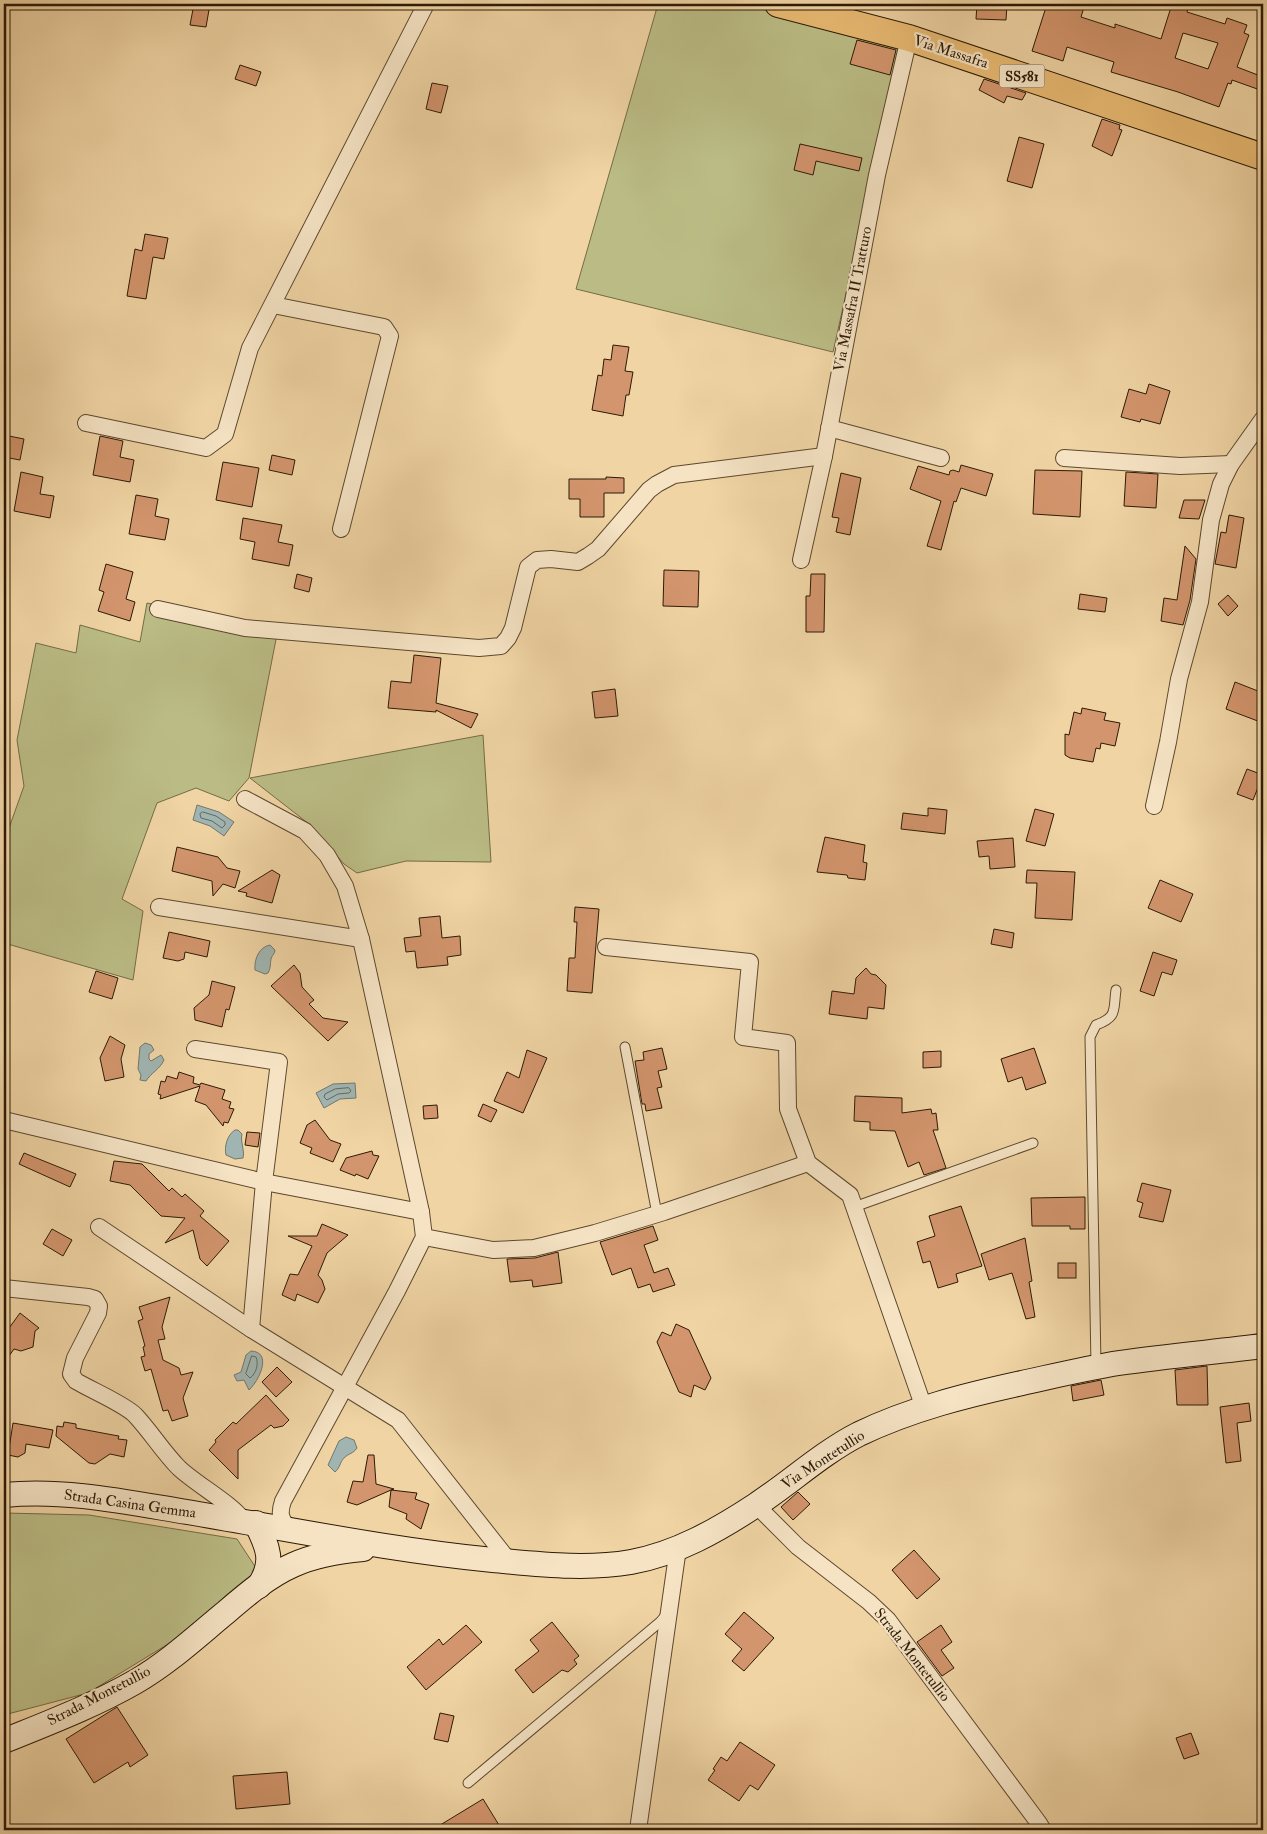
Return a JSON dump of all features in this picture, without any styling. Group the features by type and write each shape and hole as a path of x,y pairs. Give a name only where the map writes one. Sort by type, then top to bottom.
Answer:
{"main road":[{"name":"Via Massafra","path":"778,4 806,7 909,38 1263,157"}],"street":[{"path":"86,423 206,448 225,434 250,348 426,4"},
{"name":"Via Massafra II Tratturo","path":"801,560 824,456 877,175 909,38"},
{"path":"273,305 384,327 390,336 341,530"},
{"path":"1154,806 1179,680 1200,602 1211,520 1221,484 1231,464 1263,419"},
{"path":"829,428 941,458"},
{"path":"158,609 245,628 479,648 500,646 508,638 513,628 528,567 536,560 551,559 578,562 588,556 598,549 649,490 657,484 674,475 824,456"},
{"path":"1064,458 1180,466 1231,464"},
{"path":"244,799 304,831 327,855 345,886 361,938 421,1212 424,1237 397,1291 283,1501 274,1511 250,1522"},
{"path":"159,907 361,938"},
{"path":"606,947 750,962 743,1037 787,1043 788,1110 808,1163 850,1195 924,1408"},
{"path":"195,1049 279,1062 264,1182 251,1329"},
{"path":"4,1120 264,1182 421,1212"},
{"path":"424,1237 493,1250 534,1248 595,1233 657,1214 808,1163"},
{"path":"99,1227 251,1329 346,1386 398,1420 509,1561"},
{"path":"4,1288 88,1296 94,1299 99,1306 98,1313 75,1358 71,1374 76,1381 123,1406 134,1414 179,1468 208,1492 269,1535 284,1562 292,1566 299,1555 300,1547 296,1537 281,1520 280,1512 283,1501"},
{"name":"Via Montetullio","path":"392,1548 554,1566 632,1562 678,1548 698,1539 756,1505 810,1464 857,1435 924,1408 982,1392 1117,1363 1263,1346"},
{"name":"Strada Casina Gemma","path":"4,1495 51,1493 119,1501 288,1528 392,1548"},
{"name":"Strada Montetullio","path":"756,1505 798,1547 869,1602 888,1620 1043,1830"},
{"path":"250,1522 267,1545 266,1575 259,1586"},
{"name":"Strada Montetullio","path":"4,1741 78,1711 135,1682 175,1655 259,1586 292,1566 316,1556 342,1550 392,1548"},
{"path":"638,1830 678,1548"}],"lane":[{"path":"1096,1368 1090,1037 1096,1025 1108,1021 1113,1016 1116,990"},
{"path":"625,1046 657,1214"},
{"path":"854,1207 1033,1143"},
{"path":"468,1783 660,1622 670,1611"}],"green space":[{"path":"658,4 759,4 902,45 833,352 576,289"},
{"path":"147,603 278,629 249,778 229,801 196,788 157,803 122,899 143,911 133,980 4,943 4,842 24,786 17,740 36,643 76,653 80,625 140,642"},
{"path":"483,735 491,862 406,861 357,873 344,864 309,824 250,778"},
{"path":"4,1513 89,1515 237,1539 258,1571 204,1622 88,1693 4,1715"}],"water":[{"path":"197,805 219,812 234,822 224,836 210,826 193,820"},
{"path":"270,945 275,951 271,959 269,971 265,974 255,970 255,962 260,951"},
{"path":"145,1043 151,1045 154,1050 149,1054 151,1061 161,1055 164,1060 146,1081 140,1080 141,1075 138,1069 140,1047"},
{"path":"355,1083 356,1098 340,1099 324,1108 316,1093 333,1084"},
{"path":"235,1130 242,1134 243,1158 235,1159 226,1155 227,1141"},
{"path":"251,1351 258,1353 263,1361 260,1374 249,1390 244,1380 237,1381 234,1375 241,1372 246,1355"},
{"path":"346,1437 354,1440 357,1448 344,1458 335,1472 328,1465 339,1441"}],"building":[{"path":"194,4 210,4 206,27 190,25"},
{"path":"977,4 1007,4 1006,20 976,19"},
{"path":"1047,4 1085,4 1081,17 1115,28 1115,24 1161,39 1172,4 1189,4 1187,12 1225,24 1227,18 1247,25 1244,33 1249,35 1237,67 1263,77 1263,91 1232,80 1231,84 1228,83 1219,107 1178,92 1111,72 1114,62 1067,47 1063,61 1032,51","holes":["1183,33 1218,43 1208,69 1175,58"]},
{"path":"857,40 896,50 890,75 850,64"},
{"path":"240,65 261,72 256,86 235,79"},
{"path":"984,79 1026,93 1022,100 1007,96 1004,103 979,90"},
{"path":"432,83 448,86 441,113 426,109"},
{"path":"1102,119 1120,125 1119,129 1122,130 1112,156 1092,146"},
{"path":"1019,137 1044,144 1032,188 1007,181"},
{"path":"800,144 862,158 859,171 816,161 813,175 794,170"},
{"path":"145,234 168,238 164,259 153,257 146,299 127,296 135,249 142,251"},
{"path":"613,345 629,347 625,371 633,372 629,395 626,395 623,416 592,410 598,375 602,376 604,359 611,360"},
{"path":"1149,384 1170,391 1160,424 1141,419 1140,422 1121,417 1129,389 1146,394"},
{"path":"4,435 24,439 20,460 4,457"},
{"path":"100,436 123,441 120,457 134,460 130,482 93,475"},
{"path":"272,455 295,460 292,475 269,470"},
{"path":"223,462 259,468 252,507 216,500"},
{"path":"961,465 993,474 986,496 961,488 956,502 954,501 941,550 927,546 941,501 910,489 918,466 949,475 950,471 953,470 959,472"},
{"path":"1035,470 1082,471 1080,517 1033,514"},
{"path":"21,472 43,477 40,494 54,496 50,518 14,511"},
{"path":"1126,472 1158,474 1156,508 1124,506"},
{"path":"841,473 861,478 850,535 836,532 839,518 832,517"},
{"path":"606,477 624,478 624,493 604,493 604,517 580,517 580,499 569,499 569,479 606,479"},
{"path":"136,495 158,499 155,516 169,519 165,540 129,534"},
{"path":"1184,500 1205,500 1199,519 1179,518"},
{"path":"1229,515 1244,518 1236,568 1215,564 1221,532 1226,533"},
{"path":"243,518 282,525 278,542 293,545 289,566 252,559 255,542 240,539"},
{"path":"1185,546 1196,559 1190,600 1183,625 1161,621 1164,598 1177,600"},
{"path":"106,564 133,572 126,599 135,602 130,621 98,611 104,592 99,590"},
{"path":"664,570 699,571 698,607 663,606"},
{"path":"297,574 312,578 309,592 294,588"},
{"path":"811,574 825,574 824,632 806,632 806,596 810,596"},
{"path":"1080,594 1107,598 1105,612 1078,609"},
{"path":"1228,595 1238,606 1228,616 1218,604"},
{"path":"414,655 441,658 436,703 478,714 471,728 436,710 436,712 388,708 391,681 411,683"},
{"path":"1235,682 1263,693 1263,723 1226,709"},
{"path":"615,689 618,716 595,718 592,692"},
{"path":"1082,708 1106,713 1104,720 1120,723 1115,746 1101,743 1100,749 1096,748 1093,762 1070,758 1065,755 1065,734 1069,735 1074,712 1081,714"},
{"path":"1247,769 1263,775 1253,800 1237,794"},
{"path":"928,808 947,810 945,834 901,829 903,813 928,816"},
{"path":"1035,809 1054,814 1045,846 1026,841"},
{"path":"825,837 865,845 863,862 867,863 865,880 848,878 847,875 817,872"},
{"path":"1013,838 1015,867 990,869 989,856 979,857 977,841"},
{"path":"177,847 218,857 227,868 240,871 235,888 223,884 213,896 212,881 172,871"},
{"path":"272,870 280,875 272,903 246,896 247,893 238,891"},
{"path":"1027,870 1075,872 1072,920 1035,918 1037,883 1026,883"},
{"path":"1160,880 1193,894 1181,922 1148,908"},
{"path":"575,907 599,909 592,993 567,991 569,958 575,958 577,922 574,922"},
{"path":"440,916 442,938 460,936 461,955 447,957 448,965 417,968 415,951 406,952 404,938 421,936 419,918"},
{"path":"994,929 1014,933 1012,948 991,944"},
{"path":"169,932 210,941 207,957 185,952 184,959 178,961 163,958"},
{"path":"1153,952 1177,960 1172,975 1162,972 1154,996 1140,991"},
{"path":"294,965 300,973 302,987 314,1000 309,1004 323,1018 348,1022 328,1041 271,986"},
{"path":"866,968 886,985 884,1009 868,1007 867,1019 829,1014 832,991 854,994 856,978"},
{"path":"96,971 118,978 112,999 89,992"},
{"path":"212,981 235,987 229,1010 226,1009 222,1027 195,1020 194,1008 209,995"},
{"path":"110,1036 125,1045 121,1059 124,1077 105,1081 100,1058"},
{"path":"662,1048 667,1069 658,1071 662,1087 657,1088 662,1108 646,1111 645,1104 642,1104 635,1061 644,1060 643,1052"},
{"path":"1034,1048 1046,1083 1026,1090 1022,1077 1008,1082 1001,1059"},
{"path":"527,1050 547,1058 523,1113 494,1101 507,1072 519,1078"},
{"path":"941,1051 941,1067 923,1068 923,1052"},
{"path":"179,1072 194,1077 193,1083 200,1085 201,1083 225,1090 222,1099 231,1102 229,1108 234,1109 228,1123 224,1122 223,1126 206,1105 195,1101 200,1086 160,1099 161,1095 158,1094 161,1081 165,1082 167,1076 177,1079"},
{"path":"855,1096 902,1098 902,1113 931,1109 932,1114 936,1113 938,1130 933,1130 946,1168 924,1175 919,1162 908,1167 895,1131 870,1130 870,1122 854,1121"},
{"path":"483,1104 497,1110 491,1122 478,1116"},
{"path":"437,1105 438,1118 424,1119 423,1106"},
{"path":"315,1120 330,1140 341,1144 333,1162 310,1153 312,1148 300,1143 307,1125"},
{"path":"247,1132 260,1133 258,1147 245,1145"},
{"path":"372,1151 373,1155 379,1156 368,1179 340,1170 346,1158"},
{"path":"24,1153 76,1174 70,1187 19,1164"},
{"path":"114,1161 142,1164 169,1191 172,1188 182,1197 185,1194 204,1211 200,1216 229,1241 207,1266 200,1259 193,1230 165,1243 185,1218 161,1216 130,1185 110,1181"},
{"path":"1142,1183 1171,1190 1163,1222 1139,1217 1143,1203 1137,1201"},
{"path":"1085,1197 1085,1229 1070,1229 1070,1226 1032,1226 1031,1198"},
{"path":"961,1206 982,1266 956,1274 958,1282 938,1288 930,1261 923,1263 917,1242 935,1236 929,1216"},
{"path":"322,1224 348,1235 327,1253 318,1275 325,1289 318,1303 297,1294 295,1301 282,1295 290,1274 298,1275 312,1246 288,1236 317,1236"},
{"path":"653,1226 658,1240 644,1245 654,1273 668,1268 675,1285 653,1292 650,1284 638,1288 631,1268 612,1275 600,1242"},
{"path":"52,1229 72,1240 63,1256 43,1244"},
{"path":"1025,1238 1032,1281 1029,1282 1035,1317 1026,1319 1012,1273 989,1280 981,1254"},
{"path":"558,1252 562,1283 533,1287 532,1280 510,1282 507,1259 535,1258"},
{"path":"1058,1263 1076,1263 1076,1278 1058,1278"},
{"path":"170,1297 162,1327 165,1339 158,1340 163,1360 179,1368 181,1375 193,1372 183,1398 188,1416 172,1421 168,1410 163,1411 151,1369 145,1371 141,1357 145,1356 143,1347 145,1346 138,1321 143,1319 139,1307"},
{"path":"20,1313 39,1328 35,1331 33,1347 21,1351 14,1349 4,1363 4,1335"},
{"path":"676,1324 689,1330 711,1378 705,1390 694,1385 691,1397 679,1392 657,1342 662,1332 671,1336"},
{"path":"1207,1366 1208,1405 1177,1405 1175,1370"},
{"path":"277,1367 292,1382 276,1397 262,1382"},
{"path":"1101,1380 1104,1395 1073,1401 1071,1386"},
{"path":"266,1395 289,1420 283,1426 274,1428 271,1425 238,1450 238,1479 209,1450 216,1442 215,1440 233,1422 236,1424"},
{"path":"1249,1403 1251,1421 1237,1423 1241,1461 1226,1463 1220,1407"},
{"path":"64,1422 76,1424 76,1428 119,1436 118,1439 127,1440 124,1457 110,1454 95,1464 89,1463 56,1436 57,1426 63,1427"},
{"path":"13,1423 53,1430 49,1448 26,1444 25,1453 18,1457 8,1455"},
{"path":"368,1455 374,1455 376,1484 394,1489 357,1505 347,1502 353,1481 363,1482"},
{"path":"391,1490 417,1493 415,1499 429,1504 421,1529 406,1519 407,1514 389,1507"},
{"path":"798,1492 810,1504 793,1520 781,1507"},
{"path":"914,1550 940,1579 917,1599 892,1570"},
{"path":"744,1612 774,1638 744,1671 732,1661 742,1649 725,1634"},
{"path":"552,1622 579,1656 574,1660 577,1664 568,1672 562,1670 533,1693 515,1670 539,1651 530,1640"},
{"path":"466,1625 482,1642 426,1690 407,1667 439,1639 443,1645"},
{"path":"941,1625 952,1642 941,1650 954,1668 942,1676 917,1642"},
{"path":"117,1707 148,1755 130,1767 128,1762 94,1783 66,1739"},
{"path":"440,1713 454,1716 448,1742 434,1739"},
{"path":"1191,1733 1199,1754 1184,1759 1176,1738"},
{"path":"740,1742 775,1765 758,1790 750,1785 739,1801 708,1780 721,1757 727,1761"},
{"path":"287,1772 290,1804 236,1809 233,1776"},
{"path":"483,1799 502,1830 432,1830"}]}
